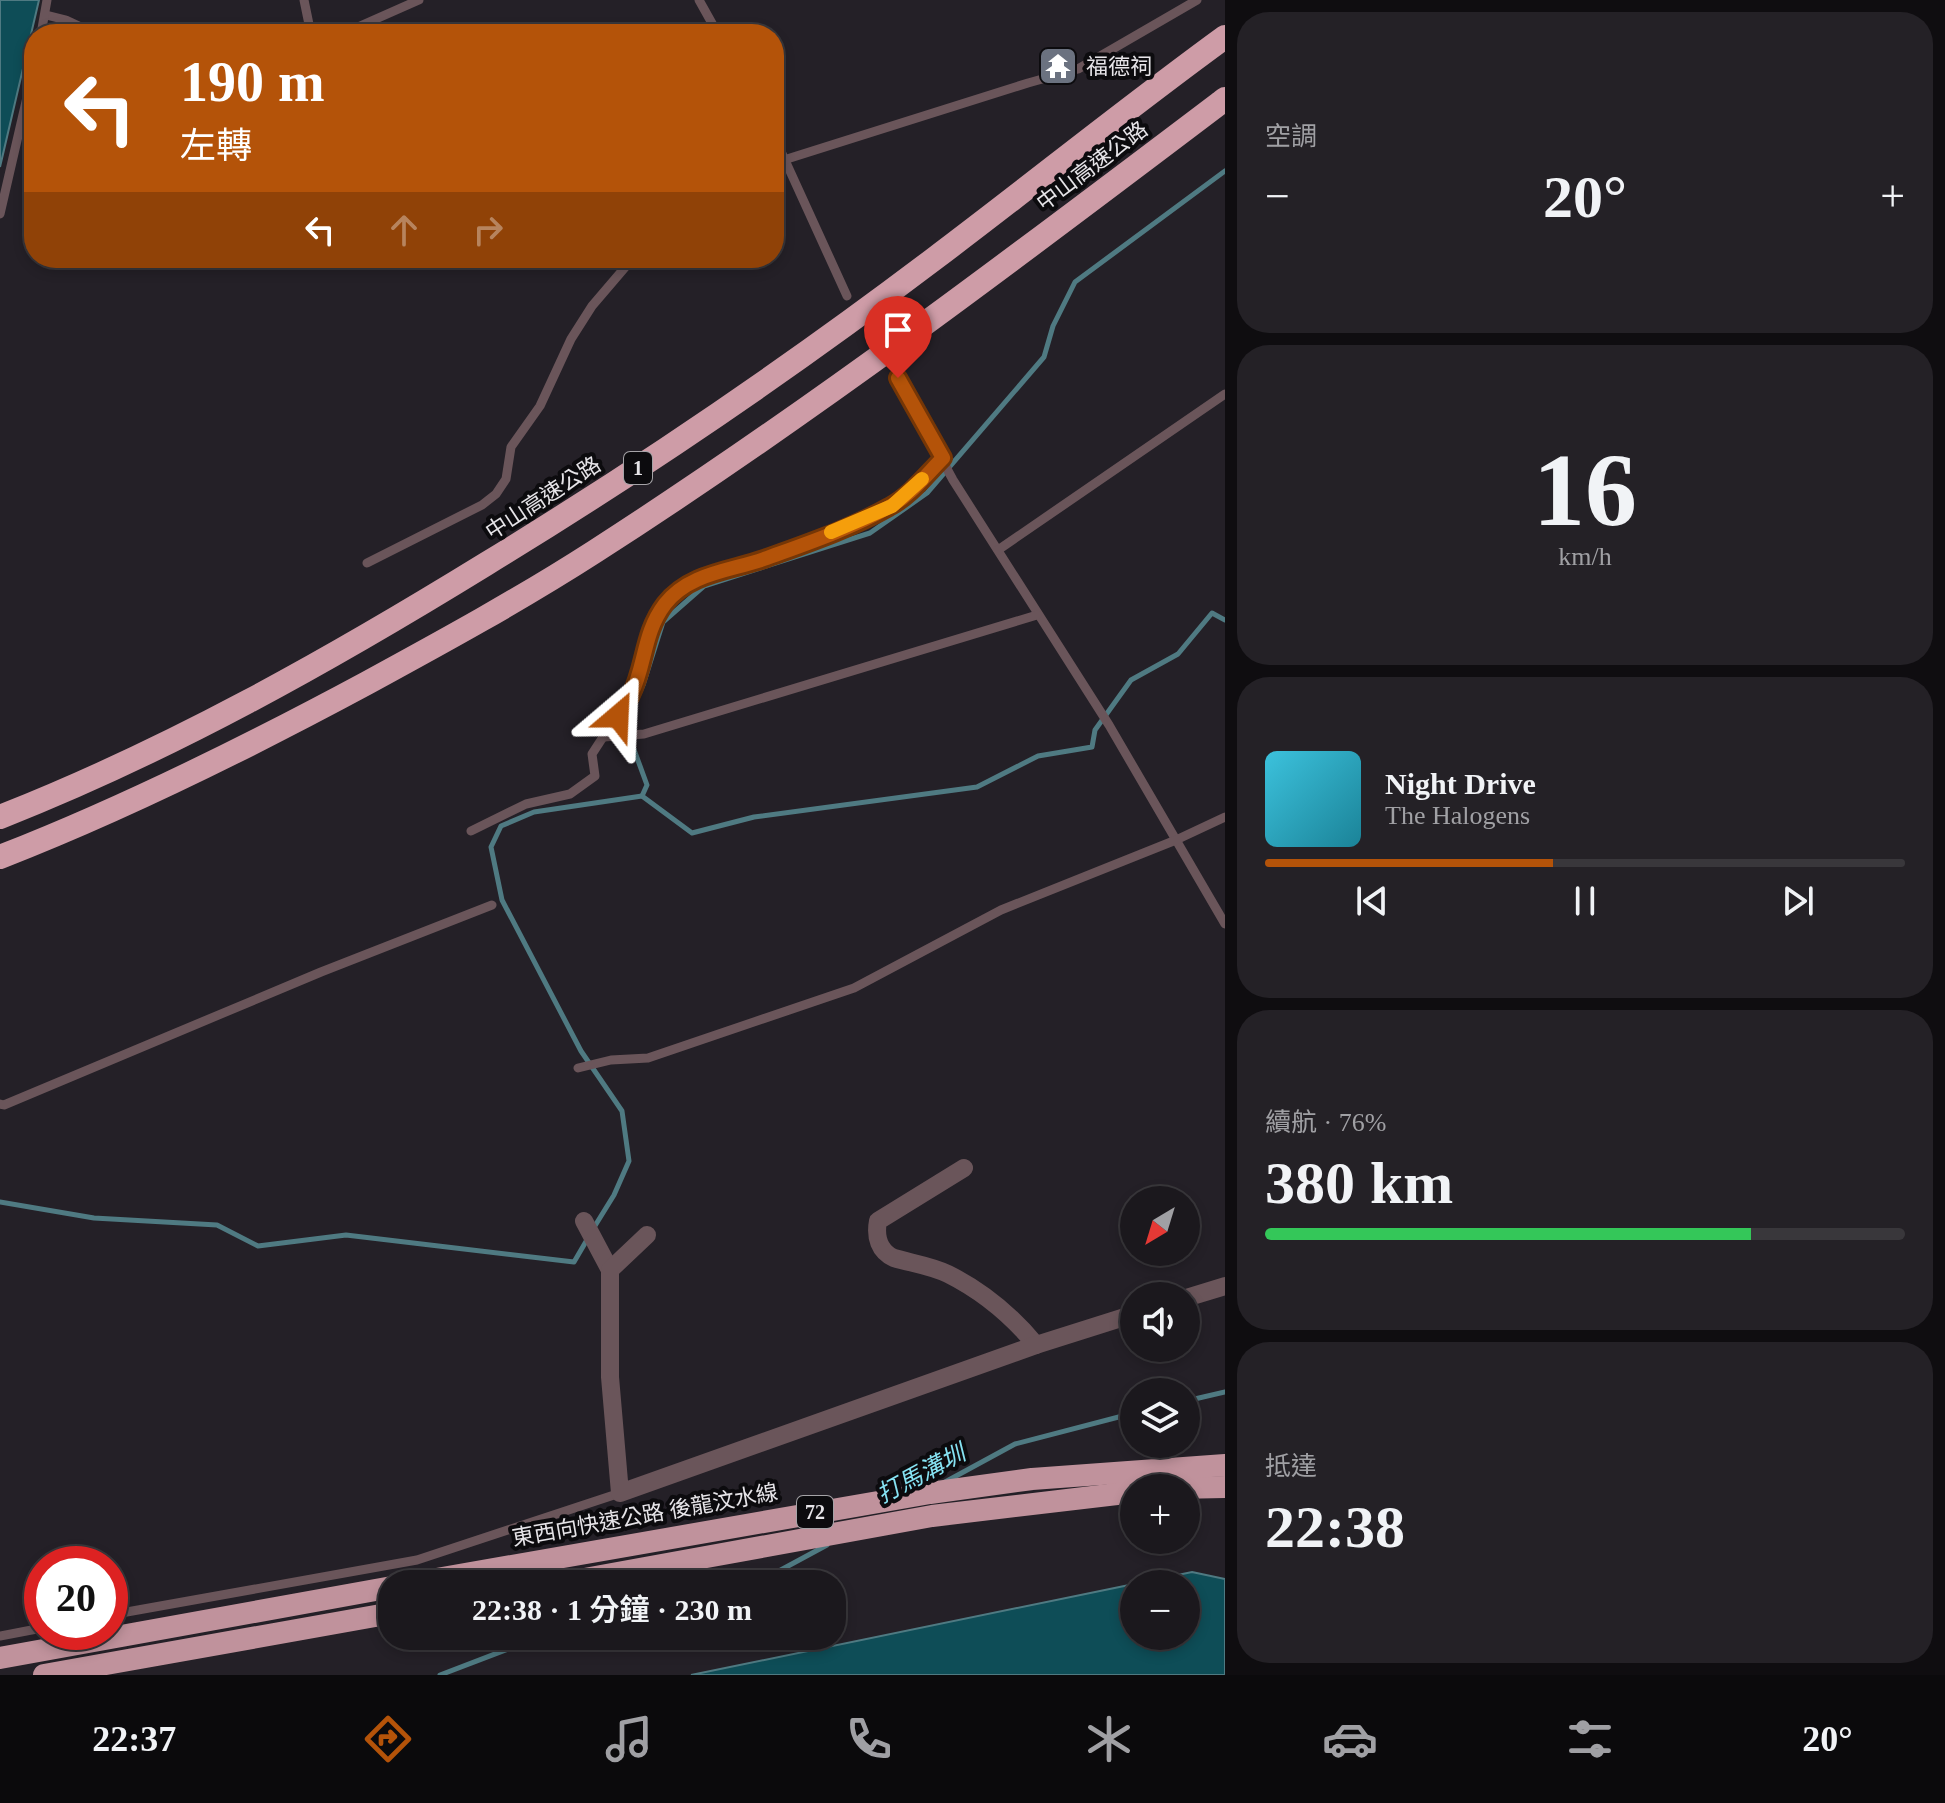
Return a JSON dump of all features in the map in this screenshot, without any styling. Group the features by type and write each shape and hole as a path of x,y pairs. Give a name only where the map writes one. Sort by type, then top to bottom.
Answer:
{"highway":[{"name":"中山高速公路","path":"0,817 44,800 258,699 411,611 543,529 710,420 933,260 1136,101 1225,37"},
{"name":"中山高速公路","path":"0,857 156,790 281,729 429,649 592,554 876,360 1225,99"},
{"name":"東西向快速公路 後龍汶水線","path":"488,1570 930,1493 1032,1479 1225,1465"},
{"path":"1200,1488 1225,1487"},
{"name":"72","path":"634,1570 932,1516 1120,1494"},
{"path":"0,1658 378,1590"},
{"path":"44,1675 378,1615"}],"street":[{"path":"964,1168 878,1221 880,1246 886,1255 946,1273 971,1288 1014,1318 1036,1345"},
{"path":"584,1221 610,1270 610,1377 620,1493 1036,1345 1120,1318"},
{"path":"610,1270 647,1235"},
{"path":"1200,1294 1225,1286"}],"lane":[{"path":"44,24 47,0"},
{"path":"304,0 309,24"},
{"path":"365,24 419,0"},
{"path":"699,0 712,24"},
{"path":"784,161 931,112 1078,69 1197,0"},
{"path":"46,15 75,24"},
{"path":"0,214 24,110"},
{"path":"784,154 847,296"},
{"path":"367,563 482,505 496,494 506,479 511,447 540,406 571,339 592,306 624,268"},
{"path":"898,378 951,473 1037,615 1109,725 1225,924"},
{"path":"998,550 1225,394"},
{"path":"471,831 526,804 570,794 595,776 592,754 631,694 649,629 666,603 680,589 715,572 762,559 892,506 943,458"},
{"path":"604,737 644,734 1037,615"},
{"path":"578,1068 611,1060 648,1058 854,988 1001,910 1176,840 1225,817"},
{"path":"0,1104 4,1105 321,972 492,905"},
{"path":"128,1612 417,1560 620,1493"},
{"path":"0,1636 24,1631"}],"water":[{"path":"0,0 39,0 33,24 24,24 24,64 0,167"},
{"path":"1200,1574 1225,1579 1225,1675 691,1675 813,1650 846,1650 846,1643 1120,1587 1120,1650 1200,1650"}],"waterway":[{"path":"642,796 647,785 625,725 643,685 663,622 704,586 870,533 927,493 1044,357 1053,326 1075,282 1225,171"},
{"path":"593,1229 614,1195 629,1161 622,1111 581,1051 502,900 491,847 501,826 534,812 642,796 692,833 754,817 977,787 1038,756 1092,747 1095,730 1131,680 1178,654 1212,613 1225,620"},
{"path":"0,1202 94,1218 217,1225 258,1246 346,1235 574,1262 588,1238"},
{"name":"打馬溝圳","path":"1200,1398 1225,1392"},
{"name":"打馬溝圳","path":"945,1482 1015,1444 1120,1417"},
{"name":"打馬溝圳","path":"781,1570 827,1545"},
{"name":"打馬溝圳","path":"440,1675 505,1650"}],"slow traffic":[{"path":"831,532 892,506 922,479"}],"place":[{"name":"福德祠","path":"1058,66"}],"route":[{"path":"618,716 631,694 649,629 666,603 680,589 715,572 762,559 892,506 943,458 898,378"}]}
